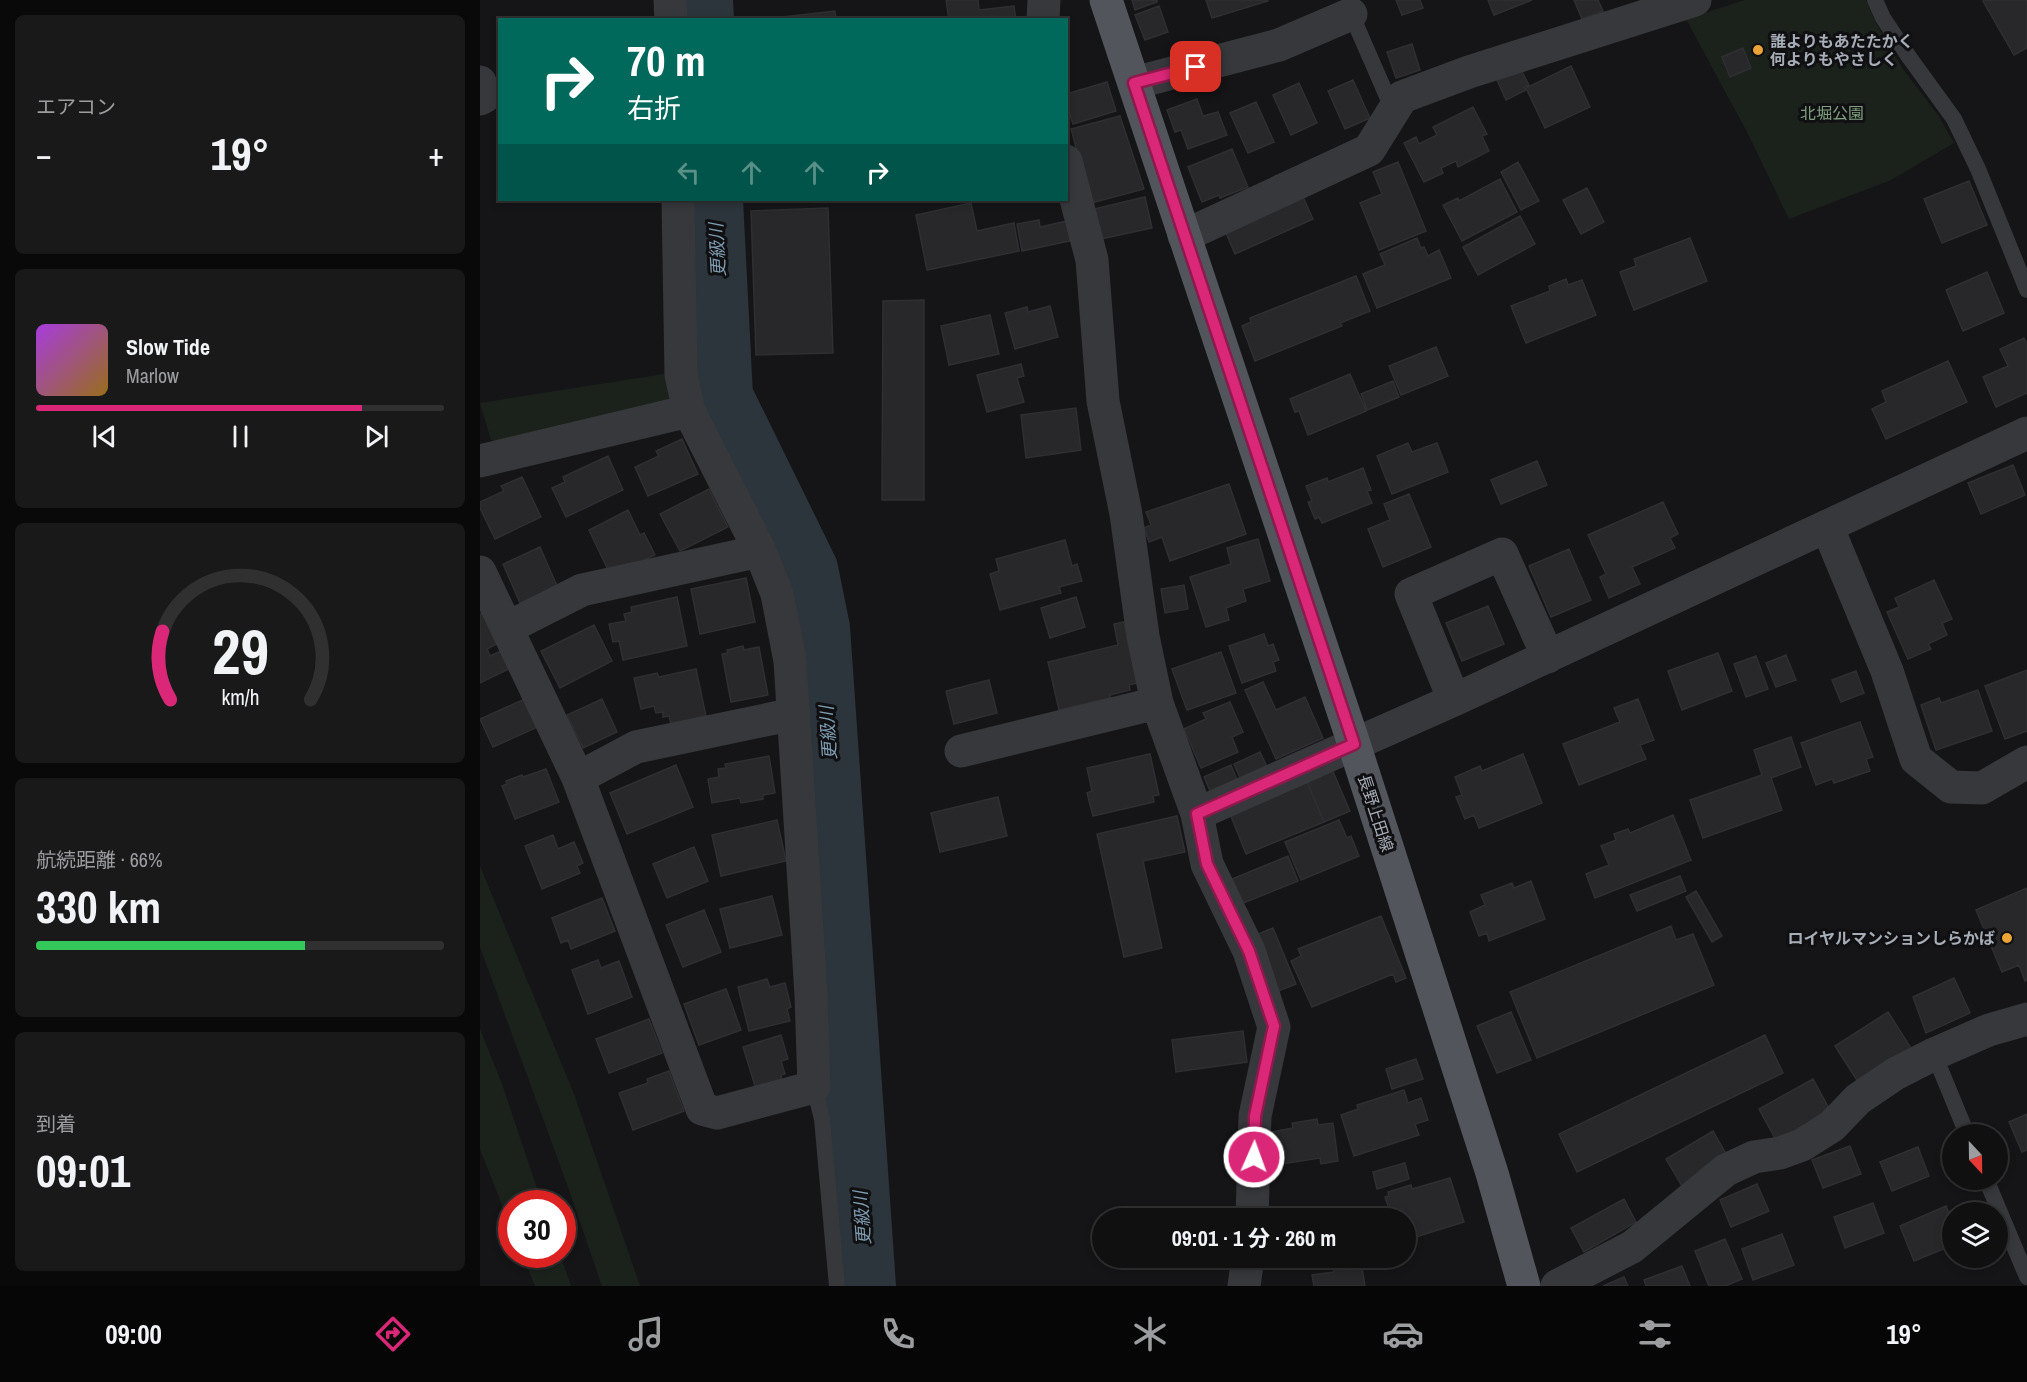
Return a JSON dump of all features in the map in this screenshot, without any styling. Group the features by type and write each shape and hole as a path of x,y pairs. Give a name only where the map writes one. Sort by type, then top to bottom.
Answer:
{"main road":[{"name":"長野上田線","path":"1106,0 1354,744 1492,1173 1524,1286"}],"street":[{"path":"669,0 671,18"},
{"path":"1043,18 1044,0"},
{"path":"1184,236 1369,150 1402,97 1469,72 1695,0"},
{"path":"1134,83 1279,45 1348,7"},
{"path":"480,82 484,98 480,99"},
{"path":"1068,169 1092,260 1103,401 1126,514 1143,636 1157,702 1197,814 1207,864 1249,951 1274,1026 1255,1116 1252,1208"},
{"path":"480,572 578,778 702,1109 717,1113 814,1087 811,983 790,661 777,594 760,552 689,411 681,375 678,201"},
{"path":"481,456 689,411"},
{"path":"1197,814 1548,657 2027,433"},
{"path":"1827,525 1887,671 1916,759 1951,787 1983,788 2027,762"},
{"path":"507,628 582,590 760,552"},
{"path":"1454,700 1411,594 1502,554 1548,657"},
{"path":"961,751 1157,702"},
{"path":"578,778 636,747 794,714"},
{"path":"1557,1286 1632,1247 1726,1170 1754,1157 1780,1153 1803,1145 1832,1126 1858,1099 1895,1074 1989,1030 2027,1019"},
{"path":"1244,1286 1246,1268"}],"lane":[{"path":"1875,0 1883,18 1908,57 1954,119 1978,169 2027,290"},
{"path":"1348,7 1393,110"},
{"path":"1934,1054 1963,1124"},
{"path":"814,1087 822,1119 837,1286"},
{"path":"1991,1190 2027,1277"}],"green space":[{"name":"北堀公園","path":"1745,0 1866,0 1877,25 1903,69 1938,115 1954,143 1891,180 1789,219 1748,134 1686,19"},
{"path":"670,373 672,394 667,404 497,442 491,440 480,403"},
{"path":"480,866 574,1094 640,1286 602,1286 576,1210 576,1190 569,1190 480,947"},
{"path":"480,1029 502,1084 538,1190 498,1190 498,1195 480,1149"},
{"path":"528,1268 565,1268 571,1286 535,1286"}],"building":[{"path":"946,0 978,0 979,10 1014,6 1016,18 949,18"},
{"path":"1132,0 1157,0 1157,2 1135,10"},
{"path":"1206,0 1267,0 1268,1 1212,18"},
{"path":"1396,0 1420,0 1423,8 1402,15"},
{"path":"1488,0 1532,0 1494,15"},
{"path":"1574,0 1598,0 1603,11 1582,19"},
{"path":"1984,0 2027,0 2027,48 2014,55"},
{"path":"1159,6 1168,32 1145,40 1135,15"},
{"path":"835,11 836,18 773,18"},
{"path":"1412,44 1420,70 1396,78 1387,52"},
{"path":"1743,48 1751,68 1730,77 1722,57"},
{"path":"1571,66 1590,107 1545,128 1526,88"},
{"path":"1521,70 1529,85 1524,87 1526,90 1506,100 1497,80"},
{"path":"1353,80 1370,118 1345,129 1328,91"},
{"path":"1107,82 1116,111 1073,124 1068,109 1068,93"},
{"path":"1299,83 1317,123 1291,135 1273,95"},
{"path":"1197,99 1203,116 1218,112 1227,135 1188,149 1181,130 1175,132 1167,110"},
{"path":"1256,102 1274,142 1248,153 1230,113"},
{"path":"1473,107 1487,134 1482,136 1489,151 1458,167 1456,161 1441,168 1443,173 1424,182 1404,143 1416,137 1419,144 1437,135 1433,127"},
{"path":"1120,116 1144,189 1091,203 1071,129"},
{"path":"1232,149 1248,187 1202,202 1188,167"},
{"path":"1398,162 1426,231 1379,250 1360,203 1382,194 1373,172"},
{"path":"1518,162 1539,201 1521,210 1501,172"},
{"path":"1500,179 1517,212 1462,241 1443,205 1458,198 1459,201"},
{"path":"1969,181 1987,225 1942,243 1924,199"},
{"path":"1587,188 1604,222 1581,234 1563,200"},
{"path":"1145,197 1152,228 1101,239 1094,209"},
{"path":"1303,197 1313,219 1235,254 1225,231"},
{"path":"971,203 977,231 1014,223 1019,251 927,270 916,215"},
{"path":"828,208 833,353 756,355 751,211"},
{"path":"1520,216 1535,244 1478,275 1463,247"},
{"path":"1039,220 1040,227 1067,221 1070,241 1022,251 1017,224"},
{"path":"1417,238 1421,248 1424,247 1428,256 1439,250 1451,278 1377,308 1363,274 1385,265 1380,254"},
{"path":"1690,238 1707,281 1634,310 1620,272 1636,266 1634,259"},
{"path":"1987,272 2004,313 1963,331 1946,290"},
{"path":"1356,276 1370,311 1340,323 1342,326 1255,361 1242,326 1251,322 1250,318"},
{"path":"1566,279 1568,285 1582,280 1596,315 1526,343 1511,306 1550,291 1549,286"},
{"path":"924,300 924,500 882,500 883,301"},
{"path":"1050,306 1058,337 1015,349 1005,313 1027,307 1028,312"},
{"path":"990,315 999,354 949,365 941,326"},
{"path":"2024,338 2027,344 2027,393 1996,407 1983,377 2008,366 2000,349"},
{"path":"1436,347 1448,376 1401,395 1389,366"},
{"path":"1948,361 1967,402 1886,439 1872,409 1886,402 1882,391"},
{"path":"1021,364 1024,376 1017,378 1024,402 987,412 977,375"},
{"path":"1350,374 1366,411 1308,435 1299,411 1295,412 1290,399"},
{"path":"1393,381 1399,397 1367,410 1361,394"},
{"path":"1076,408 1081,450 1026,458 1021,415"},
{"path":"682,439 698,474 648,496 635,467 659,456 656,451"},
{"path":"1408,443 1412,452 1437,443 1448,472 1392,494 1377,456"},
{"path":"608,456 623,490 566,517 552,488 565,482 563,477"},
{"path":"1537,461 1547,485 1501,504 1491,480"},
{"path":"2013,465 2025,495 1981,514 1968,483"},
{"path":"1363,468 1371,490 1367,491 1372,503 1322,523 1319,517 1315,519 1308,502 1312,501 1306,486 1327,478 1328,482"},
{"path":"522,477 541,517 495,539 480,508 480,502 504,491 501,486"},
{"path":"1229,484 1246,534 1170,561 1162,537 1149,542 1144,528 1151,525 1146,512"},
{"path":"709,489 728,527 680,551 660,514"},
{"path":"1409,494 1431,547 1383,567 1368,529 1390,520 1384,504"},
{"path":"1663,502 1678,534 1670,538 1675,548 1632,567 1640,584 1609,598 1600,577 1606,574 1588,535"},
{"path":"628,510 640,535 644,533 655,555 623,570 609,572 589,530"},
{"path":"1258,539 1270,581 1243,589 1246,601 1226,608 1229,620 1206,627 1190,577 1231,564 1227,548"},
{"path":"1065,540 1072,566 1077,564 1082,581 1059,587 1061,593 1000,610 990,574 999,571 996,559"},
{"path":"540,547 557,586 520,603 503,564"},
{"path":"1569,549 1591,600 1551,617 1529,566"},
{"path":"746,578 755,622 700,634 691,589"},
{"path":"1934,580 1952,619 1942,623 1947,635 1928,644 1931,649 1908,659 1887,612 1899,607 1895,598"},
{"path":"1184,585 1188,609 1165,613 1161,589"},
{"path":"677,597 687,646 623,660 619,641 613,642 609,624 626,621 624,614 632,612 631,607"},
{"path":"1076,597 1085,627 1050,638 1041,608"},
{"path":"1488,606 1504,644 1462,661 1446,623"},
{"path":"483,613 497,644 487,649 490,656 501,651 509,669 480,683 480,614"},
{"path":"1124,622 1137,683 1129,685 1130,690 1110,695 1110,698 1059,710 1048,662 1118,645 1114,624"},
{"path":"594,625 612,661 560,688 541,651"},
{"path":"1264,634 1268,646 1273,644 1279,660 1273,662 1276,671 1242,683 1229,646"},
{"path":"743,646 744,650 759,647 768,695 731,702 722,654 728,653 727,650"},
{"path":"1221,652 1236,693 1187,710 1172,669"},
{"path":"1718,653 1732,691 1682,710 1668,671"},
{"path":"1786,655 1796,680 1776,687 1766,663"},
{"path":"1756,656 1768,689 1746,697 1734,664"},
{"path":"696,669 706,716 671,724 669,716 663,717 663,712 656,713 654,706 641,709 634,678 657,673 659,677"},
{"path":"2027,670 2027,731 2005,739 1985,686"},
{"path":"1856,671 1864,693 1841,702 1832,680"},
{"path":"989,680 997,713 954,724 946,691"},
{"path":"1263,682 1276,710 1305,697 1323,738 1276,759 1245,690"},
{"path":"1978,690 1992,731 1936,750 1921,705 1939,698 1941,703"},
{"path":"527,698 540,726 493,747 480,719"},
{"path":"602,699 617,732 583,748 567,715"},
{"path":"1638,699 1654,740 1640,745 1646,759 1579,785 1563,744 1620,722 1614,708"},
{"path":"1230,702 1243,732 1232,737 1238,752 1201,768 1184,729 1206,719 1203,713"},
{"path":"1860,722 1873,757 1866,759 1870,771 1834,783 1832,779 1816,785 1801,743"},
{"path":"1791,737 1801,767 1771,778 1782,810 1703,838 1690,800 1762,775 1754,750"},
{"path":"1260,752 1268,769 1241,780 1234,764"},
{"path":"1150,754 1159,795 1153,796 1154,802 1093,816 1087,793 1092,791 1087,768"},
{"path":"1523,754 1542,803 1479,828 1474,815 1465,819 1456,797 1462,795 1455,777 1480,766 1482,771"},
{"path":"769,756 775,793 763,795 763,799 741,803 740,798 712,803 708,779 719,777 718,769 726,768 725,764"},
{"path":"676,765 693,807 627,834 610,793"},
{"path":"1231,765 1238,782 1211,793 1204,777"},
{"path":"1331,767 1350,811 1324,822 1305,777"},
{"path":"546,769 559,802 515,819 502,786 507,784 506,781"},
{"path":"1307,782 1324,822 1246,854 1230,814"},
{"path":"998,797 1007,836 940,852 931,813"},
{"path":"1673,815 1691,860 1595,898 1586,874 1609,865 1601,846 1616,840 1614,834 1628,829 1630,833"},
{"path":"1177,816 1185,852 1143,861 1162,948 1124,957 1097,834"},
{"path":"777,820 786,861 721,876 712,835"},
{"path":"1339,820 1347,838 1351,836 1359,856 1301,880 1285,842"},
{"path":"553,835 558,849 574,842 583,863 577,866 580,873 542,889 525,846"},
{"path":"694,847 708,881 667,898 653,864"},
{"path":"1288,856 1298,881 1241,904 1230,880"},
{"path":"1680,876 1686,891 1637,911 1630,895"},
{"path":"1531,881 1545,919 1489,941 1487,933 1479,936 1470,912 1485,905 1481,895 1512,883 1514,888"},
{"name":"ロイヤルマンションしらかば","path":"2027,888 2027,980 2025,981 2019,965 2002,972 1976,910"},
{"path":"1696,891 1722,936 1712,942 1686,897"},
{"path":"772,896 782,935 730,948 720,909"},
{"path":"602,898 615,931 571,949 568,940 561,943 552,918"},
{"path":"704,910 721,952 683,967 666,925"},
{"path":"1381,916 1406,978 1396,982 1393,974 1312,1007 1291,961 1301,956 1298,949"},
{"path":"1671,926 1676,940 1693,934 1714,985 1537,1058 1510,992"},
{"path":"1273,928 1296,984 1278,991 1256,935"},
{"path":"598,960 601,968 619,961 632,997 588,1014 572,970"},
{"path":"1954,978 1970,1013 1926,1033 1913,997"},
{"path":"767,979 770,987 785,983 791,1007 787,1009 790,1021 749,1031 738,987"},
{"path":"726,989 741,1030 699,1045 684,1004"},
{"path":"1511,1012 1531,1060 1497,1073 1477,1026"},
{"path":"1888,1012 1911,1048 1858,1082 1835,1046"},
{"path":"649,1019 662,1053 609,1073 596,1039"},
{"path":"1243,1031 1247,1062 1176,1072 1172,1040"},
{"path":"781,1035 788,1059 781,1061 785,1074 781,1075 782,1081 756,1089 743,1047"},
{"path":"1765,1035 1783,1073 1577,1172 1559,1134"},
{"path":"1416,1059 1423,1079 1392,1089 1386,1069"},
{"path":"669,1071 684,1111 633,1130 619,1093 648,1083 647,1079"},
{"path":"1813,1079 1831,1112 1777,1142 1759,1109"},
{"path":"1404,1090 1408,1103 1421,1098 1428,1120 1415,1124 1419,1135 1354,1156 1341,1115 1358,1109 1357,1105"},
{"path":"2027,1114 2027,1150 2022,1152 2009,1122"},
{"path":"1317,1119 1318,1125 1333,1123 1338,1161 1321,1164 1320,1158 1275,1165 1271,1132 1293,1128 1292,1123"},
{"path":"1713,1131 1729,1159 1682,1186 1666,1159"},
{"path":"1850,1146 1861,1174 1823,1188 1812,1160"},
{"path":"1918,1147 1929,1176 1892,1191 1880,1162"},
{"path":"1405,1163 1409,1179 1377,1189 1373,1172"},
{"path":"1450,1178 1464,1222 1416,1237 1416,1208 1389,1208 1385,1197 1389,1196 1388,1192 1411,1185 1412,1189"},
{"path":"1757,1184 1769,1211 1731,1227 1720,1200"},
{"path":"1624,1199 1636,1222 1584,1252 1571,1228"},
{"path":"1873,1203 1884,1233 1845,1248 1834,1217"},
{"path":"1942,1208 1942,1250 1914,1261 1900,1226"},
{"path":"1782,1234 1794,1265 1753,1280 1742,1249"},
{"path":"1725,1239 1742,1279 1725,1286 1709,1286 1695,1251"},
{"path":"1682,1266 1690,1286 1646,1286 1644,1280"},
{"path":"1334,1268 1348,1268 1348,1270 1362,1268 1365,1286 1314,1286 1312,1275 1334,1272"},
{"path":"1624,1277 1628,1286 1603,1286"}],"waterway":[{"name":"更級川","path":"704,0 705,18"},
{"name":"更級川","path":"714,201 724,396 809,569 821,628 867,1286"}],"place":[{"name":"誰よりもあたたかく 何よりもやさしく","path":"1758,50"},
{"name":"ロイヤルマンションしらかば","path":"2007,938"}],"route":[{"path":"1196,67 1134,83 1354,744 1197,814 1207,864 1249,951 1274,1026 1255,1116 1254,1157"}]}
